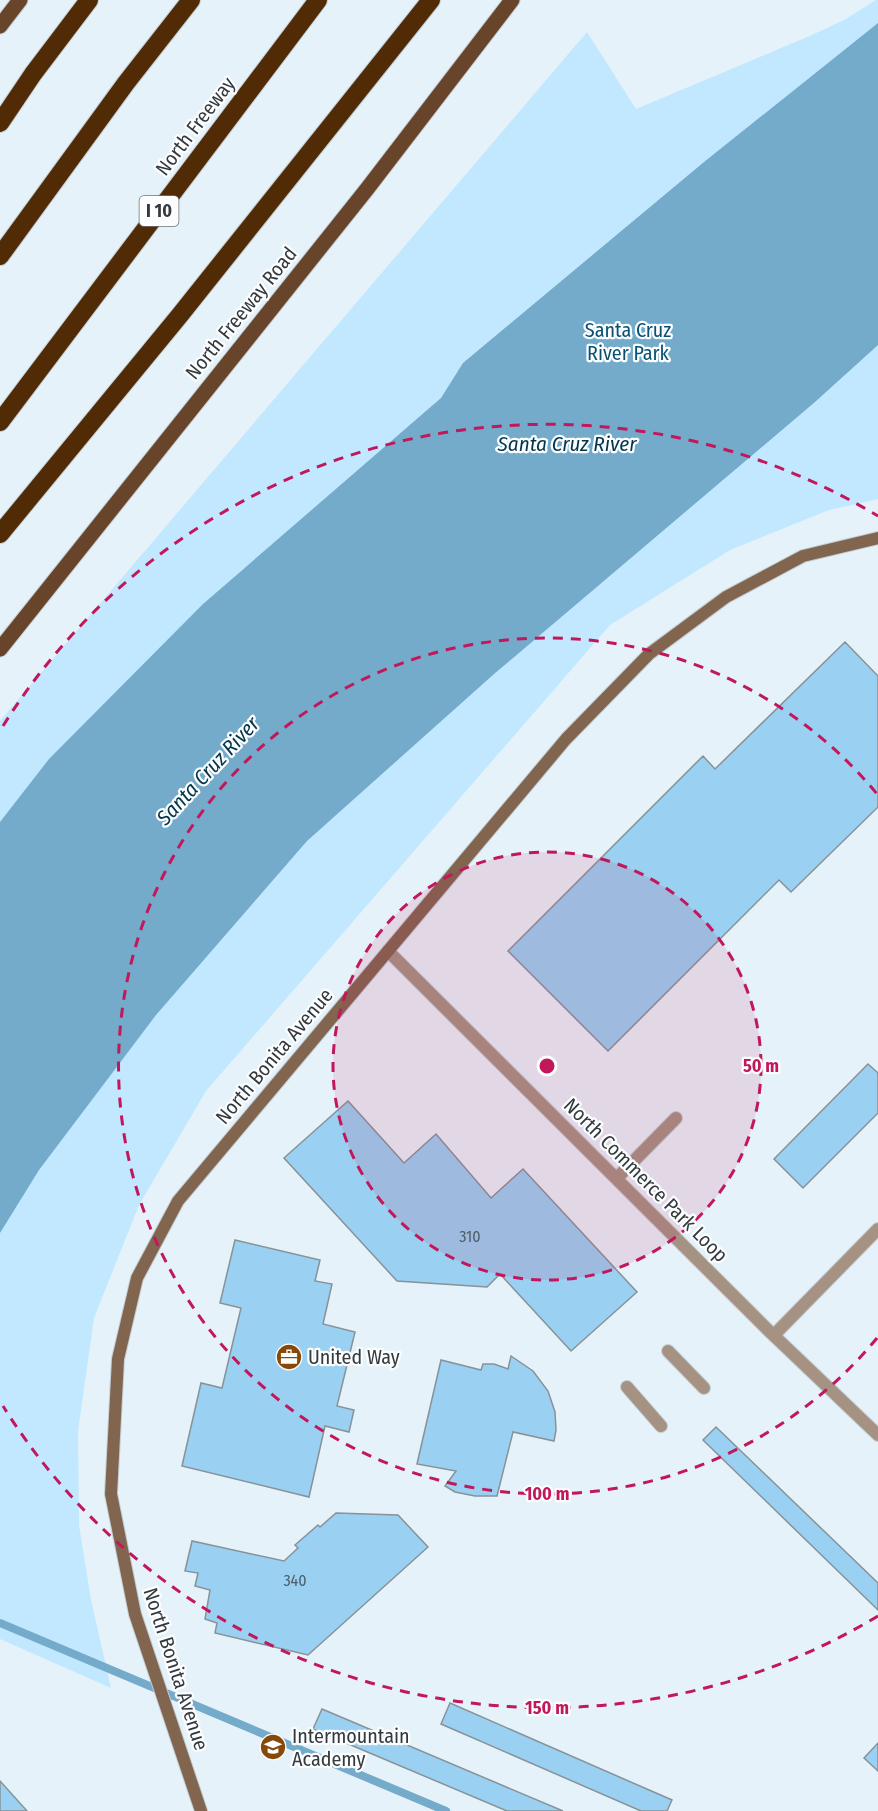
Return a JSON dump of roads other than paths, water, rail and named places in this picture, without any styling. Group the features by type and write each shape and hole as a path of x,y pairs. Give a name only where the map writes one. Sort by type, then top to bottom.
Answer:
{"highway":[{"path":"0,123 33,74 89,0"},
{"path":"0,256 126,83 191,0"},
{"name":"North Freeway","path":"0,422 318,0"},
{"path":"0,534 180,315 431,0"}],"main road":[{"path":"0,26 20,0"},
{"name":"North Freeway Road","path":"0,650 368,189 512,0"}],"street":[{"name":"North Bonita Avenue","path":"201,1811 135,1614 111,1494 118,1359 137,1278 178,1201 566,740 649,654 726,597 803,556 878,538"},
{"name":"North Commerce Park Loop","path":"388,951 774,1335 878,1435"},
{"path":"616,1178 676,1118"},
{"path":"774,1335 878,1229"},
{"path":"668,1352 704,1388"},
{"path":"627,1387 661,1426"}],"water":[{"name":"Santa Cruz River","path":"878,23 878,345 815,402 494,674 307,841 156,1015 39,1170 0,1233 0,822 49,759 203,604 441,398 463,363 704,162"}],"waterway":[{"path":"0,1623 446,1811"}],"place":[{"name":"United Way","path":"289,1357"},
{"name":"Intermountain Academy","path":"273,1747"}],"park label":[{"name":"Santa Cruz River Park","path":"628,342"}]}
